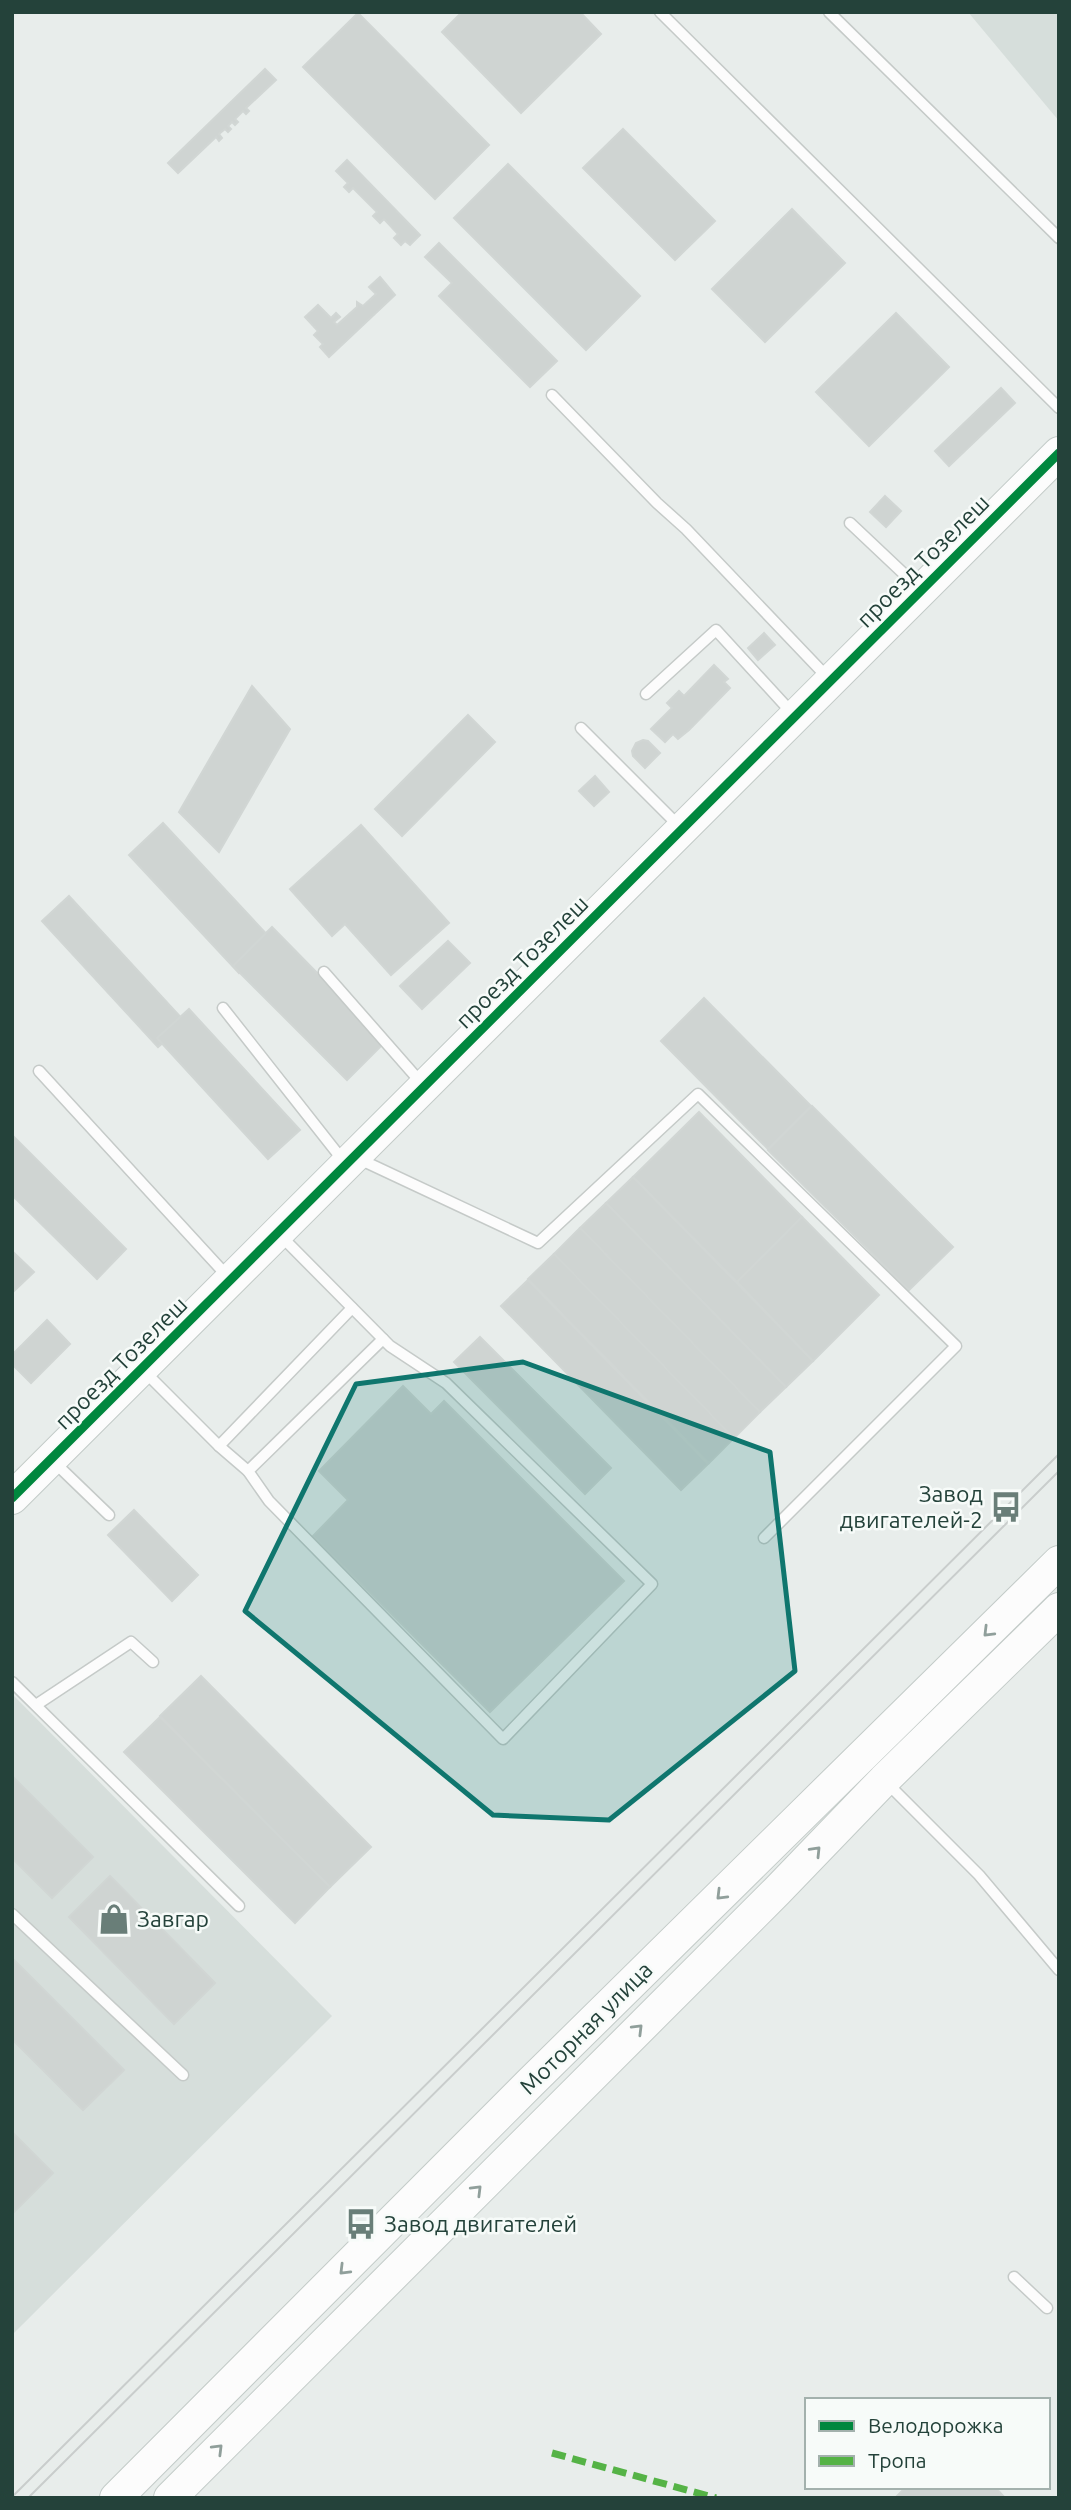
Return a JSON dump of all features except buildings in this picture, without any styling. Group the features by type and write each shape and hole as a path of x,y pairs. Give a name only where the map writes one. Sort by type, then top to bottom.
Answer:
{"main road":[{"name":"проезд Тозелеш","path":"12,1498 1059,453"},
{"name":"Моторная улица","path":"116,2498 751,1864 1059,1562"},
{"name":"Моторная улица","path":"170,2498 778,1891 884,1780 1059,1609"},
{"path":"751,1864 778,1891"}],"lane":[{"path":"660,12 1059,408"},
{"path":"829,12 1059,238"},
{"path":"552,395 657,503 686,528 831,681"},
{"path":"850,523 903,573 915,596"},
{"path":"646,694 716,630 795,716"},
{"path":"581,728 682,829"},
{"path":"324,972 425,1086"},
{"path":"223,1008 350,1161 538,1243 698,1094 956,1346 764,1538"},
{"path":"39,1071 231,1280"},
{"path":"142,1369 248,1471 269,1501 503,1739 653,1584 446,1383 383,1339 278,1233"},
{"path":"219,1446 352,1308"},
{"path":"248,1471 383,1339"},
{"path":"51,1459 109,1515"},
{"path":"36,1705 131,1642 153,1662"},
{"path":"12,1682 239,1906"},
{"path":"884,1780 979,1875 1059,1970"},
{"path":"12,1914 183,2075"},
{"path":"1014,2277 1047,2308"}],"highlighted area":[{"path":"523,1362 770,1452 795,1671 609,1820 493,1815 245,1611 356,1384"}],"shaded area":[{"path":"968,12 1059,12 1059,121"},
{"path":"12,1694 332,2016 12,2335"}],"tram line":[{"path":"12,2497 1059,1454"},
{"path":"28,2498 1059,1471"}],"marked path":[{"path":"552,2453 716,2498"}],"cycle path":[{"path":"12,1498 1059,453"}],"place":[{"name":"Завод двигателей-2","path":"1006,1507"},
{"name":"Завгар","path":"114,1919"},
{"name":"Завод двигателей","path":"361,2224"}]}
